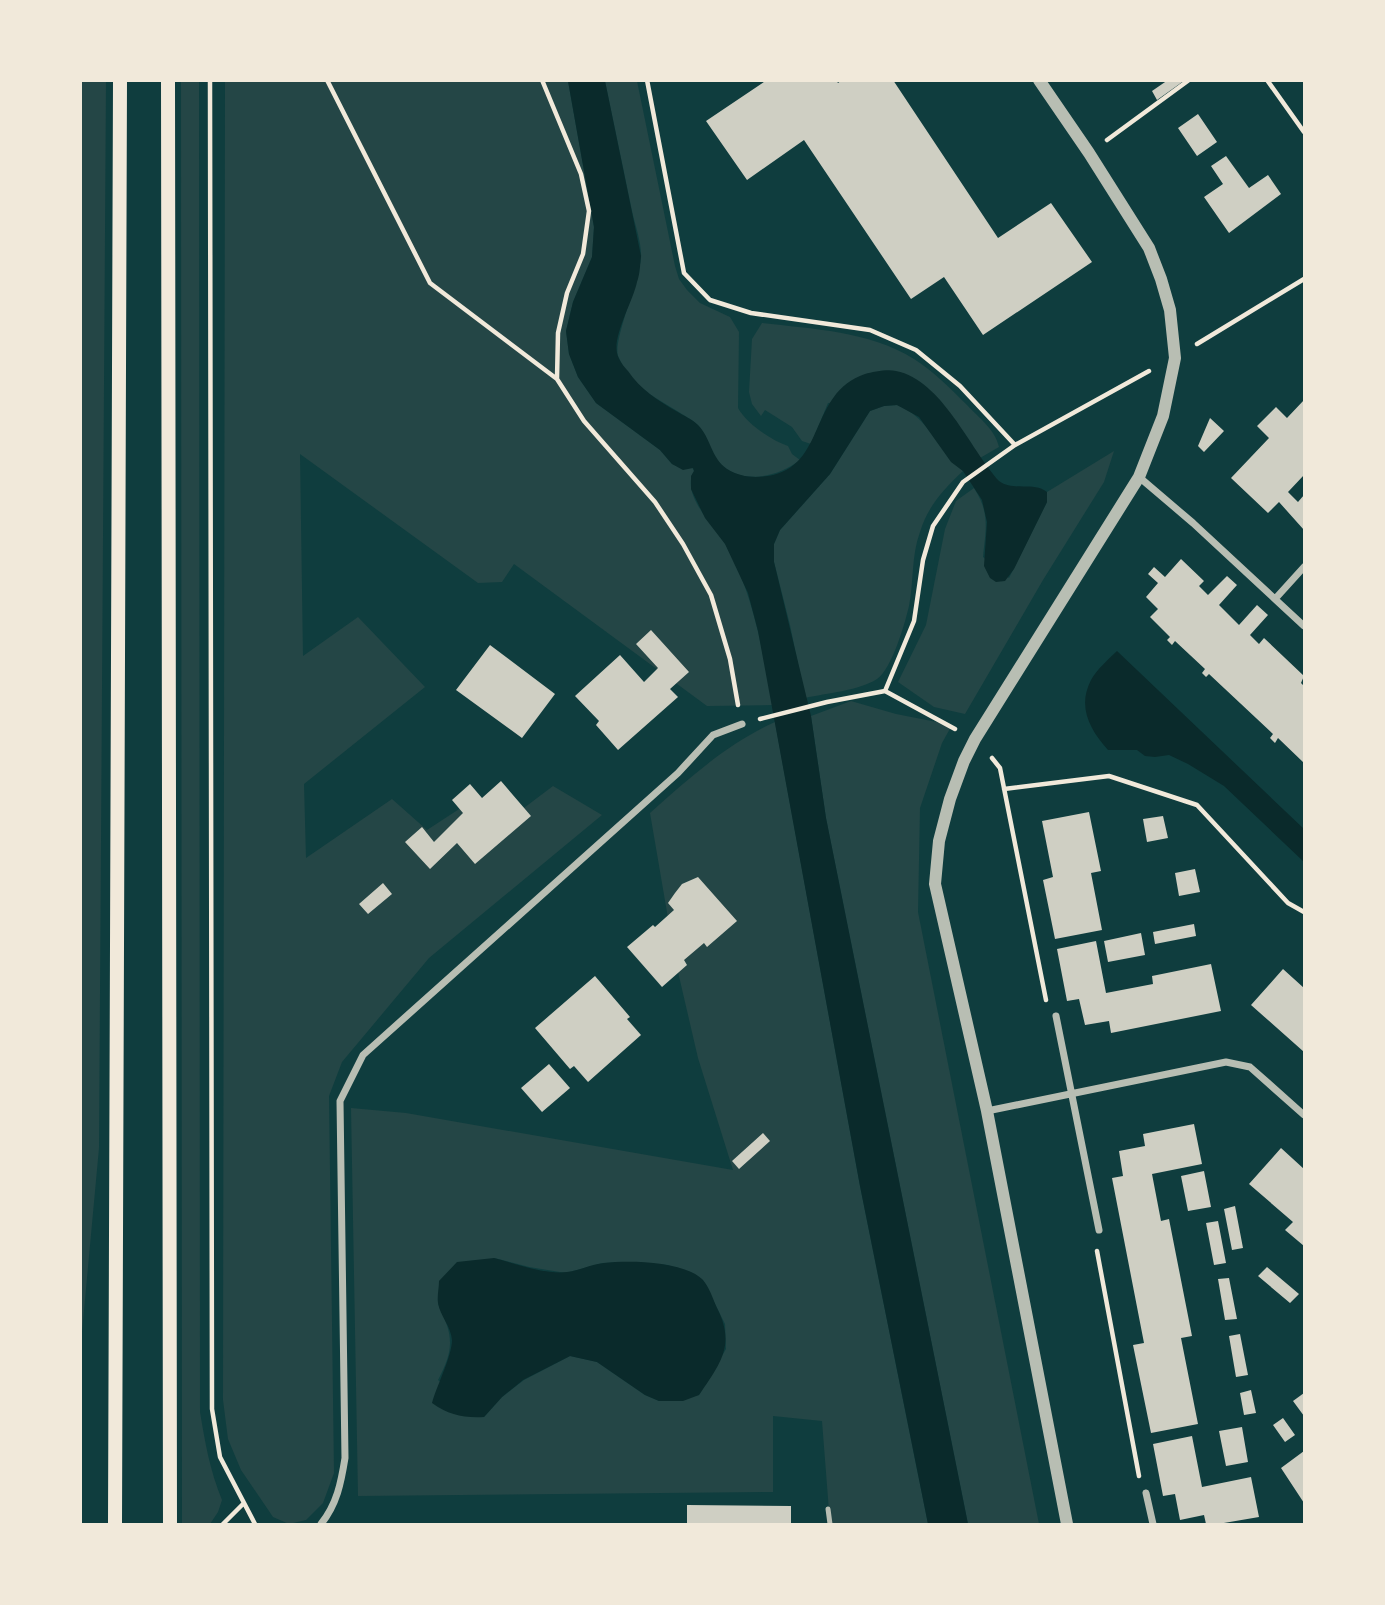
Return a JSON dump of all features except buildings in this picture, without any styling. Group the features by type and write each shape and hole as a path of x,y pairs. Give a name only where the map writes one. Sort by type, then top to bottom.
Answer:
{"main road":[{"path":"115,1524 120,80"},
{"path":"168,80 170,1524"}],"street":[{"path":"1039,80 1141,234 1156,263 1170,310 1175,358 1163,416 1139,477 975,739 964,761 939,841 935,884 987,1111 1066,1524"},
{"path":"1139,477 1304,626"},
{"path":"1275,598 1304,567"},
{"path":"321,1524 330,1514 338,1497 345,1458 340,1101 363,1055 678,773 713,735 742,723"},
{"path":"1056,1016 1099,1230"},
{"path":"987,1111 1226,1062 1250,1067 1304,1115"},
{"path":"1146,1493 1153,1524"}],"lane":[{"path":"828,1510 830,1524"}],"path":[{"path":"210,80 212,1409 220,1457 255,1524"},
{"path":"327,80 430,283 557,379 584,421 655,502 683,544 711,595 730,659 742,723 885,691 975,739 1000,768 1043,997 1056,1016"},
{"path":"542,80 581,174 589,211 583,254 567,293 558,333 557,379"},
{"path":"647,80 684,273 710,300 751,313 870,330 916,350 960,386 1015,445"},
{"path":"1089,153 1189,80"},
{"path":"1267,80 1304,132"},
{"path":"885,691 914,621 923,560 933,526 968,479 1015,445 1175,358 1304,279"},
{"path":"1004,789 1110,776 1197,804 1288,903 1304,912"},
{"path":"1099,1230 1095,1240 1141,1483 1146,1493"},
{"path":"223,1524 243,1504"}],"shaded area":[{"path":"106,80 99,1148 81,1343 80,81"},
{"path":"181,81 199,81 200,1412 211,1467 222,1500 210,1524 182,1524"},
{"path":"225,81 568,81 594,227 592,257 573,302 566,331 569,354 578,377 596,403 660,450 672,464 692,467 694,471 691,480 695,500 726,545 744,583 756,623 773,705 707,706 514,564 502,582 478,583 300,454 303,656 358,617 425,687 304,784 306,858 392,799 427,830 476,798 500,826 553,786 602,815 429,958 342,1062 329,1096 334,1473 323,1503 306,1520 289,1524 273,1517 241,1470 228,1439 223,1400"},
{"path":"568,81 605,81 641,256 635,290 618,337 620,360 644,389 698,425 714,454 727,469 752,477 768,476 787,470 800,459 810,445 825,412 847,383 865,374 892,370 912,377 941,401 999,481 1011,486 1036,487 1047,492 1047,502 1014,569 1005,581 996,582 990,578 984,566 987,522 982,500 963,471 951,462 919,417 897,405 884,406 870,411 830,474 780,530 774,544 774,562 811,716 826,818 968,1524 928,1524 860,1186 758,631 748,593 725,544 705,518 691,489 693,468 683,470 672,464 660,450 596,403 578,377 569,354 566,331 573,302 592,257 594,227"},
{"path":"605,81 637,81 679,279 700,303 730,317 739,332 738,408 767,436 788,446 792,454 800,460 791,466 758,477 736,474 727,469 714,456 698,425 640,386 624,368 618,356 619,337 641,253"},
{"path":"762,323 860,337 897,350 921,364 948,387 986,424 999,447 980,458 939,399 828,403 811,444 802,441 792,427 765,410 761,416 752,404 749,392 752,339"},
{"path":"897,405 926,426 946,454 963,471 937,499 923,523 915,551 907,614 897,645 883,674 861,686 805,698 774,562 774,544 780,530 830,474 870,411"},
{"path":"1114,451 1104,482 965,714 934,707 898,682 926,625 945,529 956,501 974,488 985,513 983,557 1009,578 1047,502 1047,492"},
{"path":"1117,651 1304,829 1304,862 1224,786 1188,764 1169,755 1155,757 1145,756 1137,750 1108,750 1091,726 1085,700 1091,680"},
{"path":"851,701 896,714 952,725 942,743 920,808 918,912 1039,1524 968,1524 826,818 811,716"},
{"path":"775,722 860,1186 928,1524 830,1524 822,1421 773,1416 773,1492 358,1496 351,1108 406,1113 733,1170 698,1058 675,959 650,813 709,763","holes":["494,1258 566,1273 603,1263 668,1265 703,1280 725,1324 726,1349 699,1395 659,1401 645,1395 597,1362 570,1356 524,1380 502,1397 484,1417 438,1380 447,1359 450,1342 447,1324 438,1304"]},
{"path":"494,1258 550,1272 567,1272 599,1264 627,1262 669,1265 693,1273 707,1285 723,1321 725,1344 719,1364 699,1395 683,1401 659,1401 645,1395 597,1362 570,1356 523,1380 502,1397 484,1417 450,1413 432,1403 452,1340 438,1303 439,1281 457,1262"}]}
